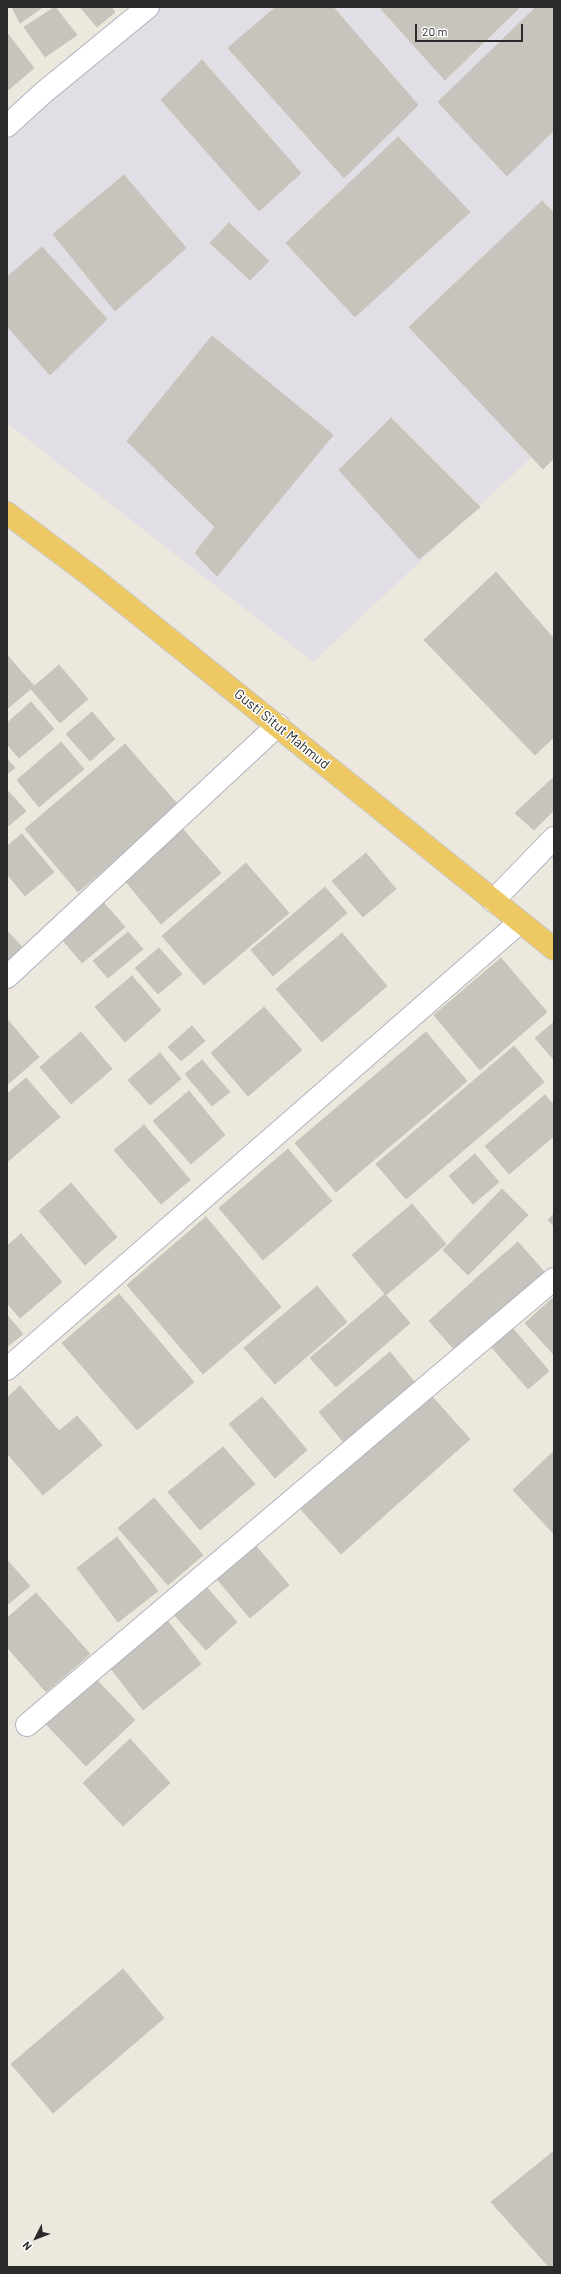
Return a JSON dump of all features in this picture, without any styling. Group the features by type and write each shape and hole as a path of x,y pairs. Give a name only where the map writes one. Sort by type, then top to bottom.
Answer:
{"highway":[{"name":"Gusti Situt Mahmud","path":"7,513 91,576 554,949"}],"street":[{"path":"7,126 43,93 148,7"},
{"path":"7,977 278,726"},
{"path":"493,901 554,838"},
{"path":"7,1369 520,922"},
{"path":"27,1725 554,1279"}],"shaded area":[{"path":"156,7 554,7 554,436 313,662 7,423 7,138"}],"building":[{"path":"12,7 43,7 20,23"},
{"path":"55,7 77,35 45,57 24,27"},
{"path":"80,7 111,7 115,12 97,27"},
{"path":"276,7 333,7 418,105 344,178 228,48"},
{"path":"383,7 520,7 445,80 381,9"},
{"path":"536,7 554,7 554,130 507,176 438,102"},
{"path":"7,33 34,68 7,91"},
{"path":"202,60 301,173 259,211 161,100"},
{"path":"398,137 470,212 355,317 286,243"},
{"path":"124,175 186,248 115,311 53,234"},
{"path":"542,201 554,213 554,458 543,469 409,327"},
{"path":"229,223 269,261 250,280 210,243"},
{"path":"42,247 107,319 50,375 7,326 7,277"},
{"path":"212,336 333,435 217,576 195,553 215,527 127,441"},
{"path":"391,418 480,507 419,559 339,470"},
{"path":"496,572 554,639 554,737 535,755 424,640"},
{"path":"7,655 34,686 7,709"},
{"path":"59,665 88,699 60,723 31,689"},
{"path":"31,702 54,729 19,758 7,744 7,723"},
{"path":"92,712 115,739 90,761 66,734"},
{"path":"61,742 84,769 39,807 17,780"},
{"path":"125,744 179,806 78,892 25,829"},
{"path":"7,759 15,768 7,774"},
{"path":"554,777 554,810 534,830 515,813"},
{"path":"7,790 26,811 7,827"},
{"path":"181,827 221,873 161,924 122,877"},
{"path":"22,834 54,872 25,896 7,874 7,846"},
{"path":"366,853 396,889 363,917 332,881"},
{"path":"246,863 289,913 204,985 162,936"},
{"path":"325,887 347,913 273,976 251,950"},
{"path":"103,902 125,927 82,963 61,938"},
{"path":"7,931 26,951 7,969"},
{"path":"128,932 143,949 108,978 93,961"},
{"path":"342,933 387,986 322,1042 276,989"},
{"path":"159,948 182,974 158,994 135,968"},
{"path":"501,958 547,1012 480,1070 434,1015"},
{"path":"132,976 161,1010 125,1042 95,1007"},
{"path":"264,1007 302,1050 248,1096 211,1053"},
{"path":"7,1019 39,1057 7,1085"},
{"path":"554,1022 554,1060 535,1038"},
{"path":"192,1026 205,1041 181,1061 168,1047"},
{"path":"81,1032 112,1069 71,1104 40,1067"},
{"path":"426,1032 467,1081 336,1192 295,1143"},
{"path":"514,1046 544,1082 406,1199 376,1164"},
{"path":"160,1053 181,1079 150,1105 128,1080"},
{"path":"202,1060 230,1092 212,1106 185,1074"},
{"path":"26,1078 60,1117 7,1162 7,1094"},
{"path":"189,1091 225,1135 191,1164 153,1121"},
{"path":"545,1095 554,1105 554,1136 509,1174 485,1146"},
{"path":"144,1125 190,1180 161,1204 114,1150"},
{"path":"288,1149 332,1201 263,1260 219,1208"},
{"path":"475,1154 499,1182 473,1204 449,1176"},
{"path":"71,1183 117,1237 85,1265 39,1211"},
{"path":"502,1189 528,1215 468,1275 443,1250"},
{"path":"412,1204 446,1244 386,1295 352,1255"},
{"path":"554,1214 554,1226 548,1220"},
{"path":"206,1217 281,1307 203,1374 127,1285"},
{"path":"21,1234 62,1282 20,1318 7,1303 7,1246"},
{"path":"518,1242 548,1276 511,1309 481,1274"},
{"path":"481,1274 507,1303 454,1349 429,1321"},
{"path":"317,1286 347,1322 275,1384 244,1348"},
{"path":"119,1294 194,1382 137,1430 62,1343"},
{"path":"385,1294 410,1323 336,1387 310,1358"},
{"path":"554,1297 554,1355 525,1323"},
{"path":"7,1315 23,1334 7,1347"},
{"path":"509,1324 549,1371 528,1389 488,1343"},
{"path":"390,1352 416,1384 345,1444 319,1412"},
{"path":"20,1386 59,1431 77,1416 102,1445 43,1495 7,1453 7,1398"},
{"path":"427,1391 470,1439 341,1554 298,1506"},
{"path":"262,1397 307,1450 275,1478 229,1424"},
{"path":"223,1447 255,1484 200,1530 168,1492"},
{"path":"554,1451 554,1534 513,1490"},
{"path":"154,1498 203,1555 168,1585 118,1528"},
{"path":"117,1537 158,1591 118,1622 77,1568"},
{"path":"250,1539 289,1585 250,1618 211,1572"},
{"path":"7,1560 30,1586 7,1605"},
{"path":"200,1580 237,1622 206,1650 168,1608"},
{"path":"36,1593 90,1654 46,1692 7,1647 7,1618"},
{"path":"163,1615 201,1664 143,1710 105,1661"},
{"path":"93,1676 135,1720 86,1766 44,1722"},
{"path":"130,1739 170,1783 123,1826 83,1783"},
{"path":"123,1969 164,2018 53,2113 11,2064"},
{"path":"554,2151 554,2264 549,2267 491,2202"}]}
